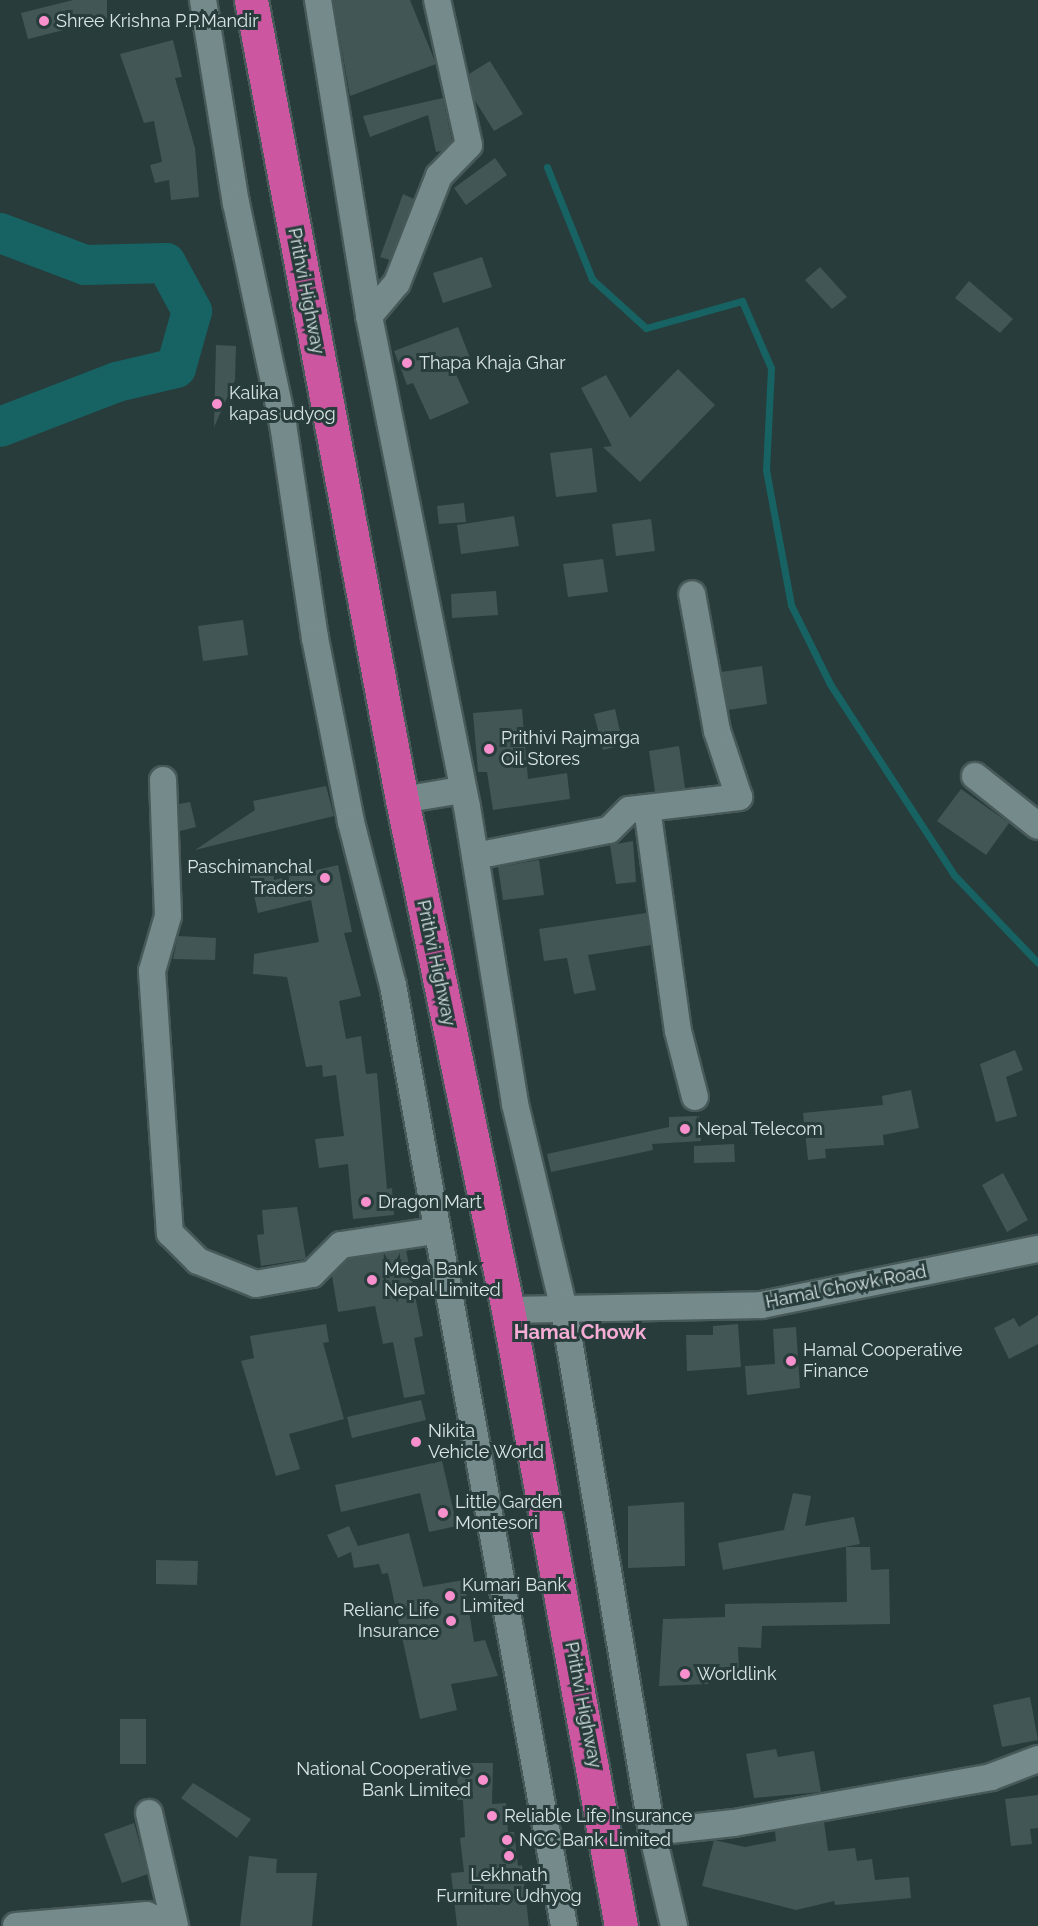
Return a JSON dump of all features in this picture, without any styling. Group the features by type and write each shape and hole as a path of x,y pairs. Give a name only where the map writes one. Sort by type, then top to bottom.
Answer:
{"highway":[{"name":"Prithvi Highway","path":"251,0 402,800 508,1310 621,1926"}],"street":[{"path":"203,0 236,203 283,424 315,638 351,822 393,985 435,1231 564,1926"},
{"path":"318,0 369,316 475,856 515,1104 562,1305 652,1832 674,1926"},
{"path":"369,316 397,283 439,176 469,145 437,0"},
{"path":"475,856 609,830 628,810 739,797 717,730 692,594"},
{"path":"975,777 1038,826"},
{"path":"164,780 168,916 152,971 170,1233 198,1261 256,1284 312,1274 342,1245 435,1231"},
{"path":"402,800 462,790"},
{"path":"647,808 678,1030 695,1097"},
{"name":"Hamal Chowk Road","path":"508,1310 562,1305 762,1305 1038,1249"},
{"path":"652,1832 734,1823 969,1782 1038,1759"},
{"path":"149,1814 173,1926"},
{"path":"0,1923 14,1926 147,1915 173,1926"}],"building":[{"path":"73,0 107,0 107,19 28,39 21,13"},
{"path":"333,0 410,0 436,64 350,96"},
{"path":"173,40 182,77 175,78 195,148 199,197 171,200 169,180 155,183 150,165 162,162 154,121 144,123 120,54"},
{"path":"490,61 523,114 494,131 474,99 469,74"},
{"path":"443,98 452,141 442,151 436,152 428,115 370,137 363,116"},
{"path":"495,158 507,175 466,205 454,188"},
{"path":"403,194 414,199 390,260 380,257"},
{"path":"482,257 492,287 443,303 433,273"},
{"path":"820,267 847,297 832,309 805,280"},
{"path":"969,281 1013,319 1000,333 955,298"},
{"path":"458,327 472,363 454,370 469,403 430,420 413,383 407,385 394,351"},
{"path":"216,345 236,346 235,380 214,427"},
{"path":"678,369 715,405 640,482 603,447 612,446 581,388 606,375 630,418"},
{"path":"592,448 597,492 556,497 550,453"},
{"path":"464,503 466,522 439,524 437,506"},
{"path":"514,516 519,546 461,554 457,525"},
{"path":"651,519 655,551 616,556 612,524"},
{"path":"603,559 608,592 568,597 563,564"},
{"path":"496,591 498,615 452,618 451,594"},
{"path":"243,620 248,655 203,661 198,626"},
{"path":"762,666 767,704 728,710 721,672"},
{"path":"522,709 528,779 567,773 570,799 493,810 487,772 478,772 473,713"},
{"path":"615,709 623,745 603,750 594,714"},
{"path":"679,746 685,788 655,792 649,751"},
{"path":"326,786 334,816 195,850 255,810 253,801"},
{"path":"961,789 1009,823 986,855 937,821"},
{"path":"190,802 196,827 180,831 179,804"},
{"path":"633,841 636,882 616,884 610,845"},
{"path":"539,860 544,895 503,900 498,867"},
{"path":"338,865 352,932 344,933 361,996 339,1001 346,1039 361,1036 366,1074 377,1073 387,1189 392,1188 394,1215 353,1219 348,1164 319,1168 315,1139 344,1136 336,1075 323,1077 322,1065 306,1067 287,977 253,974 254,954 319,942 311,900 258,913 249,873 273,870 274,880"},
{"path":"646,913 651,945 588,955 596,990 574,994 567,958 544,961 539,929"},
{"path":"178,936 216,938 215,960 173,959"},
{"path":"1015,1050 1023,1070 1006,1077 1017,1116 996,1122 980,1064"},
{"path":"911,1090 919,1128 883,1135 884,1145 825,1149 826,1158 808,1160 803,1113 883,1105 882,1096"},
{"path":"699,1116 701,1141 652,1144 653,1150 551,1172 547,1154 669,1127 669,1117"},
{"path":"734,1144 735,1162 694,1163 694,1146"},
{"path":"1003,1173 1028,1220 1007,1232 982,1185"},
{"path":"297,1207 306,1259 261,1266 257,1235 264,1234 262,1210"},
{"path":"406,1250 423,1336 414,1338 425,1394 404,1398 393,1342 383,1344 375,1306 338,1312 332,1276 348,1259"},
{"path":"1038,1315 1038,1344 1009,1359 994,1328 1014,1318 1019,1327"},
{"path":"326,1324 329,1342 323,1343 344,1419 289,1434 300,1469 276,1476 241,1361 254,1358 250,1336"},
{"path":"738,1324 741,1367 687,1371 686,1335 713,1335 713,1326"},
{"path":"796,1327 800,1388 747,1395 745,1366 775,1364 773,1329"},
{"path":"421,1400 426,1420 352,1438 347,1417"},
{"path":"442,1461 457,1526 429,1532 420,1493 341,1512 335,1485"},
{"path":"793,1493 811,1496 805,1526 854,1517 860,1544 723,1570 718,1543 784,1530"},
{"path":"684,1502 685,1566 628,1568 628,1506"},
{"path":"349,1526 358,1546 409,1533 423,1587 464,1580 474,1642 485,1640 498,1676 451,1684 457,1710 420,1719 388,1573 382,1574 379,1564 354,1568 351,1552 338,1558 327,1535"},
{"path":"846,1547 870,1547 871,1570 889,1569 890,1624 762,1626 761,1648 738,1647 739,1673 709,1674 710,1684 659,1686 663,1619 725,1617 725,1604 847,1602"},
{"path":"156,1560 198,1561 197,1585 156,1584"},
{"path":"1030,1697 1038,1740 1002,1747 993,1705"},
{"path":"120,1719 146,1719 146,1764 120,1764"},
{"path":"776,1749 778,1757 814,1751 821,1792 754,1798 746,1754"},
{"path":"458,1763 493,1763 492,1804 506,1803 508,1832 514,1832 518,1866 522,1865 529,1926 457,1926 451,1873 464,1872 460,1838 465,1837 463,1800 457,1800"},
{"path":"193,1783 251,1819 237,1838 181,1798"},
{"path":"1038,1795 1038,1828 1030,1829 1032,1844 1011,1846 1005,1799"},
{"path":"824,1822 828,1851 855,1848 857,1861 872,1859 875,1880 909,1877 911,1898 835,1905 834,1901 796,1910 702,1886 714,1840 745,1847 776,1841 775,1831"},
{"path":"134,1823 148,1874 122,1883 104,1834"},
{"path":"249,1856 277,1859 276,1873 317,1873 312,1926 240,1926"}],"waterway":[{"path":"547,167 592,279 646,328 742,301 771,368 766,470 791,605 830,684 954,875 1038,963"},
{"path":"0,233 85,265 166,263 192,311 176,368 117,382 0,427"}],"place":[{"name":"Shree Krishna P.P.Mandir","path":"44,21"},
{"name":"Thapa Khaja Ghar","path":"407,363"},
{"name":"Kalika kapas udyog","path":"217,404"},
{"name":"Prithivi Rajmarga Oil Stores","path":"489,749"},
{"name":"Paschimanchal Traders","path":"325,878"},
{"name":"Nepal Telecom","path":"685,1129"},
{"name":"Dragon Mart","path":"366,1202"},
{"name":"Mega Bank Nepal Limited","path":"372,1280"},
{"name":"Hamal Cooperative Finance","path":"791,1361"},
{"name":"Nikita Vehicle World","path":"416,1442"},
{"name":"Little Garden Montesori","path":"443,1513"},
{"name":"Kumari Bank Limited","path":"450,1596"},
{"name":"Relianc Life Insurance","path":"451,1621"},
{"name":"Worldlink","path":"685,1674"},
{"name":"National Cooperative Bank Limited","path":"483,1780"},
{"name":"Reliable Life Insurance","path":"492,1816"},
{"name":"NCC Bank Limited","path":"507,1840"},
{"name":"Lekhnath Furniture Udhyog","path":"509,1856"}],"district":[{"name":"Hamal Chowk","path":"580,1332"}]}
